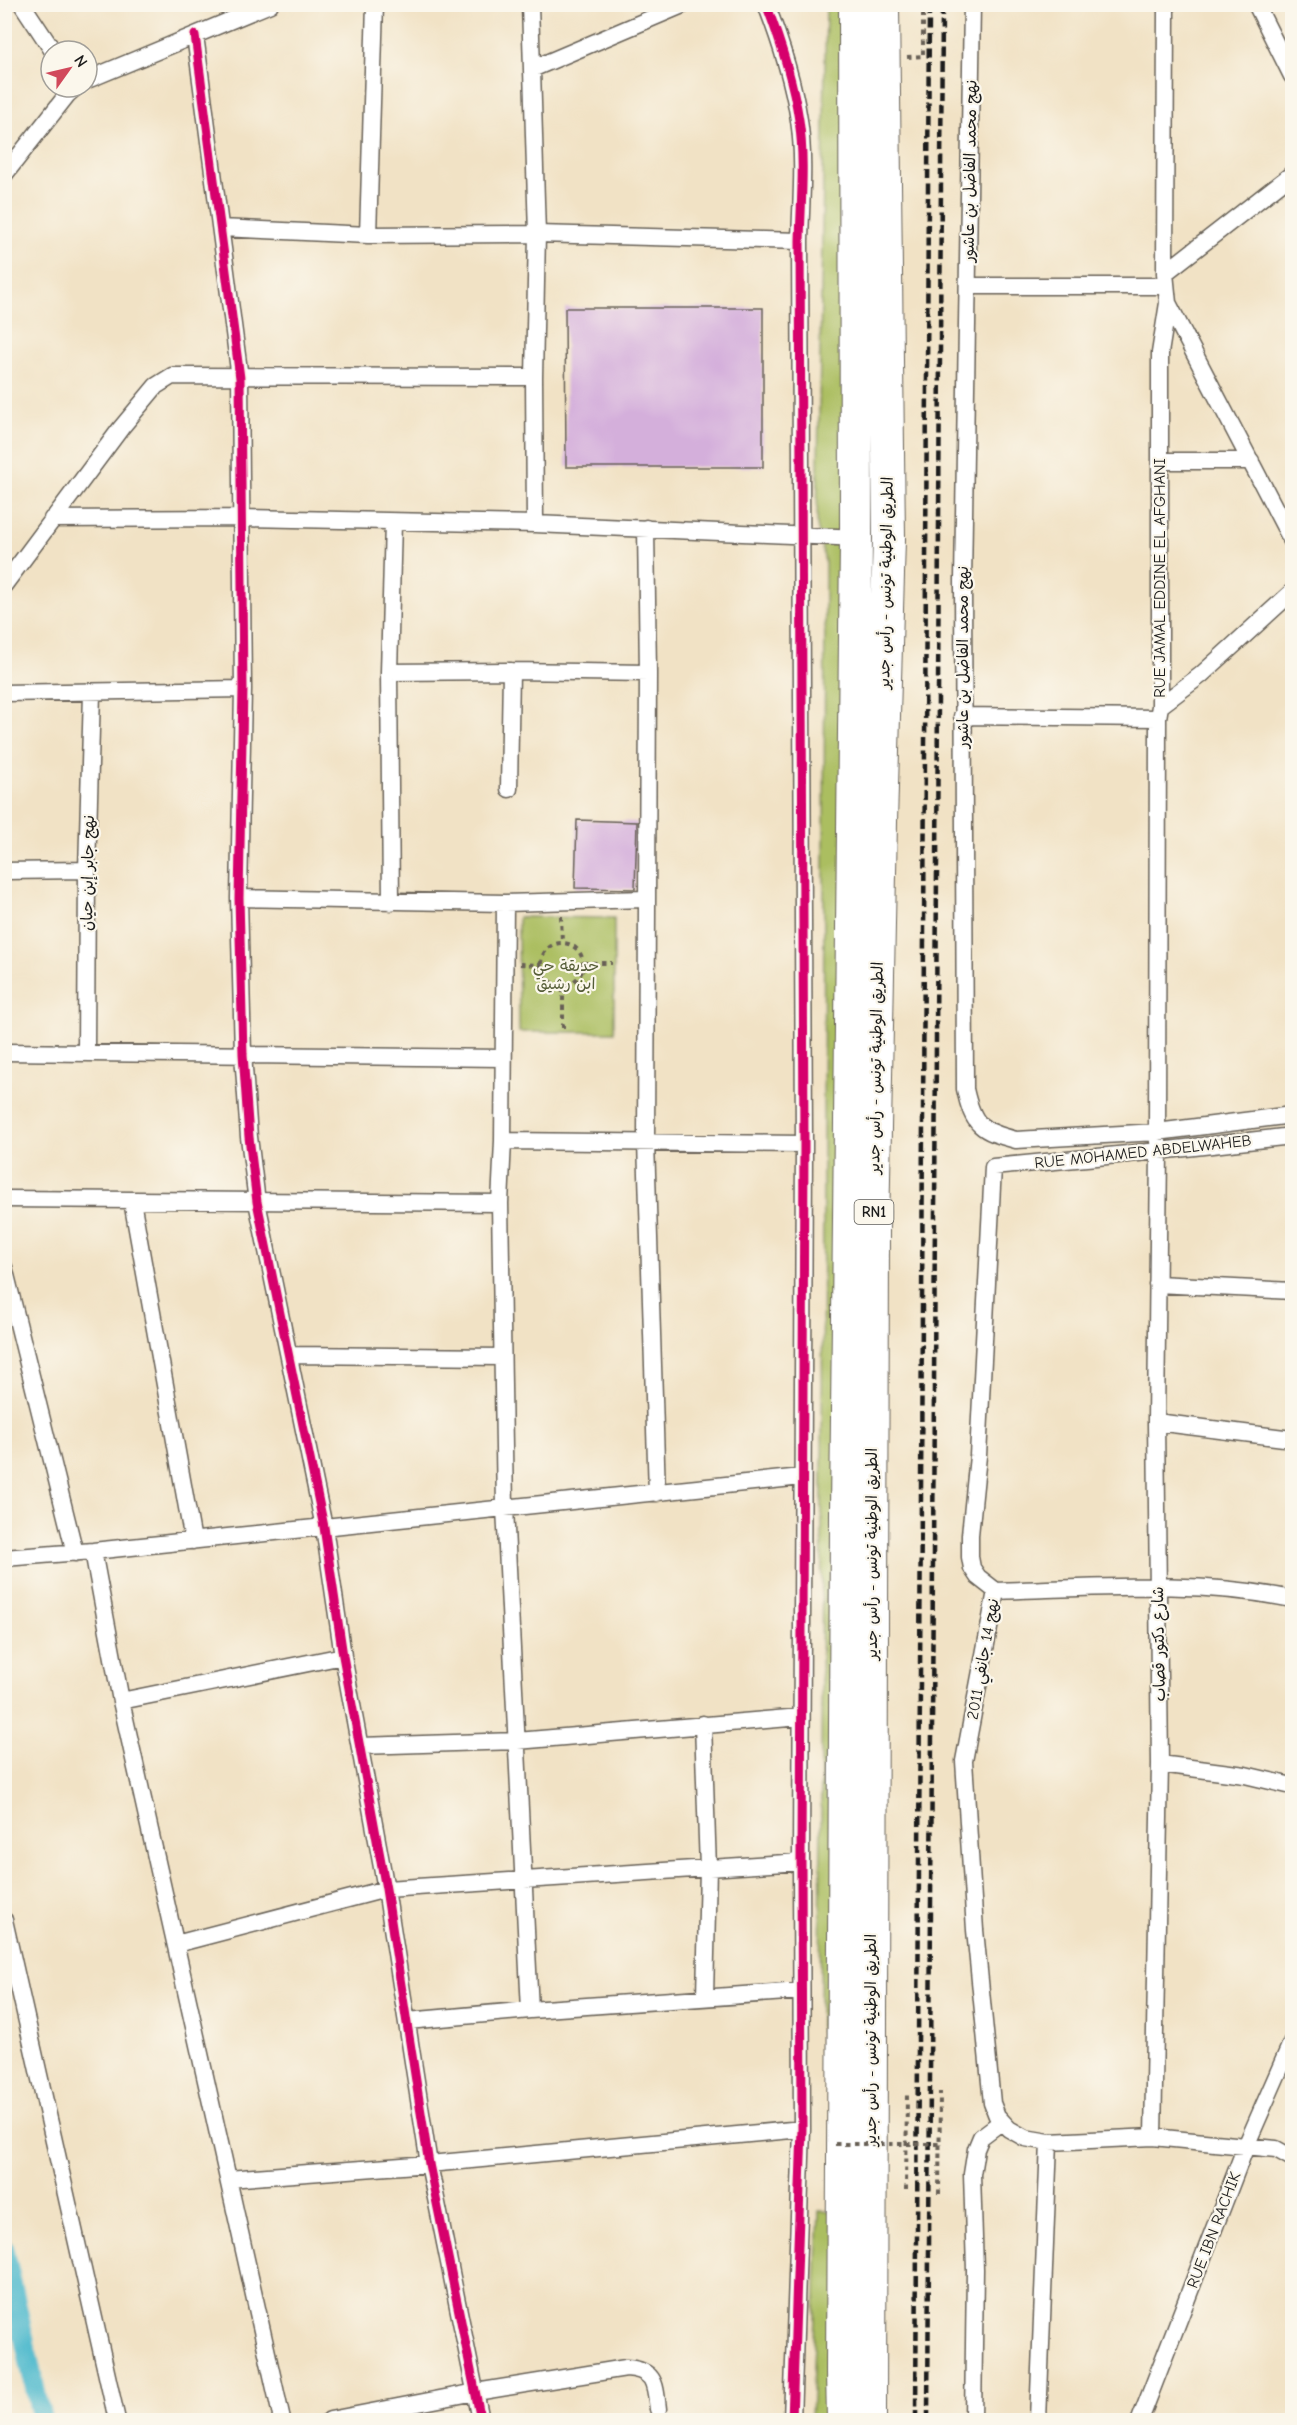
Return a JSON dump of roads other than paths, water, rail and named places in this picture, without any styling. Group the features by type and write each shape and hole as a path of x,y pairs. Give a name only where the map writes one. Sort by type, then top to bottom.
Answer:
{"highway":[{"name":"الطريق الوطنية تونس - رأس جدير","path":"843,2421 846,1512 856,538 855,4"},
{"name":"الطريق الوطنية تونس - رأس جدير","path":"870,2421 873,1241 880,834 889,539 883,4"}],"street":[{"path":"22,4 45,39"},
{"path":"99,75 270,4"},
{"path":"368,235 375,4"},
{"path":"530,4 537,234 534,377 536,524"},
{"path":"531,69 686,4"},
{"path":"766,4 785,55 800,122 802,156 800,241 804,1144 801,1717 802,2129 792,2421"},
{"name":"نهج محمد الفاضل بن عاشور","path":"972,4 962,716 965,1089 969,1107 979,1125 996,1134 1016,1140 1157,1132 1293,1115"},
{"name":"RUE JAMAL EDDINE EL AFGHANI","path":"1159,1151 1157,1132 1160,353 1168,303 1165,280 1166,4"},
{"path":"1256,4 1292,73"},
{"path":"195,35 240,378 243,689 239,898 243,1054 249,1137 257,1202 324,1527 343,1656 386,1889 429,2164 481,2421"},
{"path":"4,175 64,99"},
{"path":"968,286 1165,280 1293,174"},
{"path":"221,228 368,235 537,234 800,241"},
{"path":"1168,303 1293,541"},
{"path":"4,585 133,413 163,380 183,375 240,378 534,377"},
{"path":"1160,461 1251,461"},
{"path":"52,519 241,518 536,524 889,539"},
{"path":"392,902 389,672 393,522"},
{"path":"646,528 648,673 646,1142 657,1492"},
{"path":"962,716 1159,712 1293,592"},
{"path":"509,789 512,671"},
{"path":"389,672 648,673"},
{"path":"4,693 243,689"},
{"name":"نهج جابر إبن حيان","path":"86,1053 87,870 92,693"},
{"path":"4,871 87,870"},
{"path":"239,898 505,903 646,899"},
{"path":"505,903 501,1203 505,1508 530,2010"},
{"path":"4,1052 502,1058"},
{"name":"RUE MOHAMED ABDELWAHEB","path":"993,1167 1293,1136"},
{"path":"503,1142 804,1144"},
{"name":"شارع دكتور قصاب","path":"1154,2137 1161,1764 1156,1422 1159,1151"},
{"name":"نهج 14 جانفي 2011","path":"993,1167 978,1456 970,1557 972,1568 978,1577 996,1591 964,1761 975,1930 992,2103 1001,2122"},
{"path":"4,1199 501,1203"},
{"path":"132,1201 193,1541"},
{"path":"4,1267 75,1553"},
{"path":"1157,1284 1293,1291"},
{"path":"289,1356 502,1357"},
{"path":"1156,1422 1293,1439"},
{"path":"4,1558 75,1553 802,1478"},
{"path":"93,1551 121,1701 282,2421"},
{"path":"996,1591 1158,1585 1216,1589 1293,1599"},
{"path":"121,1701 343,1656"},
{"path":"360,1746 517,1741 801,1717"},
{"path":"703,1724 708,1868 705,1996"},
{"path":"1161,1764 1245,1775 1293,1786"},
{"path":"176,1944 386,1889 801,1862"},
{"path":"4,1920 117,2421"},
{"path":"407,2021 705,1996 801,1991"},
{"name":"RUE IBN RACHIK","path":"1140,2421 1246,2146 1293,2041"},
{"path":"973,2421 975,2270 972,2174 976,2149 981,2138 1001,2122 1025,2138 1049,2142 1154,2137 1276,2149 1293,2158"},
{"path":"228,2179 429,2164 802,2129"},
{"path":"1038,2421 1049,2142"},
{"path":"330,2421 476,2392 613,2369 637,2368 648,2373 652,2380 658,2409"}],"waterway":[{"path":"4,2248 42,2420"}],"railway":[{"path":"916,2420 929,4"},
{"path":"928,2420 942,4"}],"park label":[{"name":"حديقة حي ابن رشيق","path":"566,975"}]}
